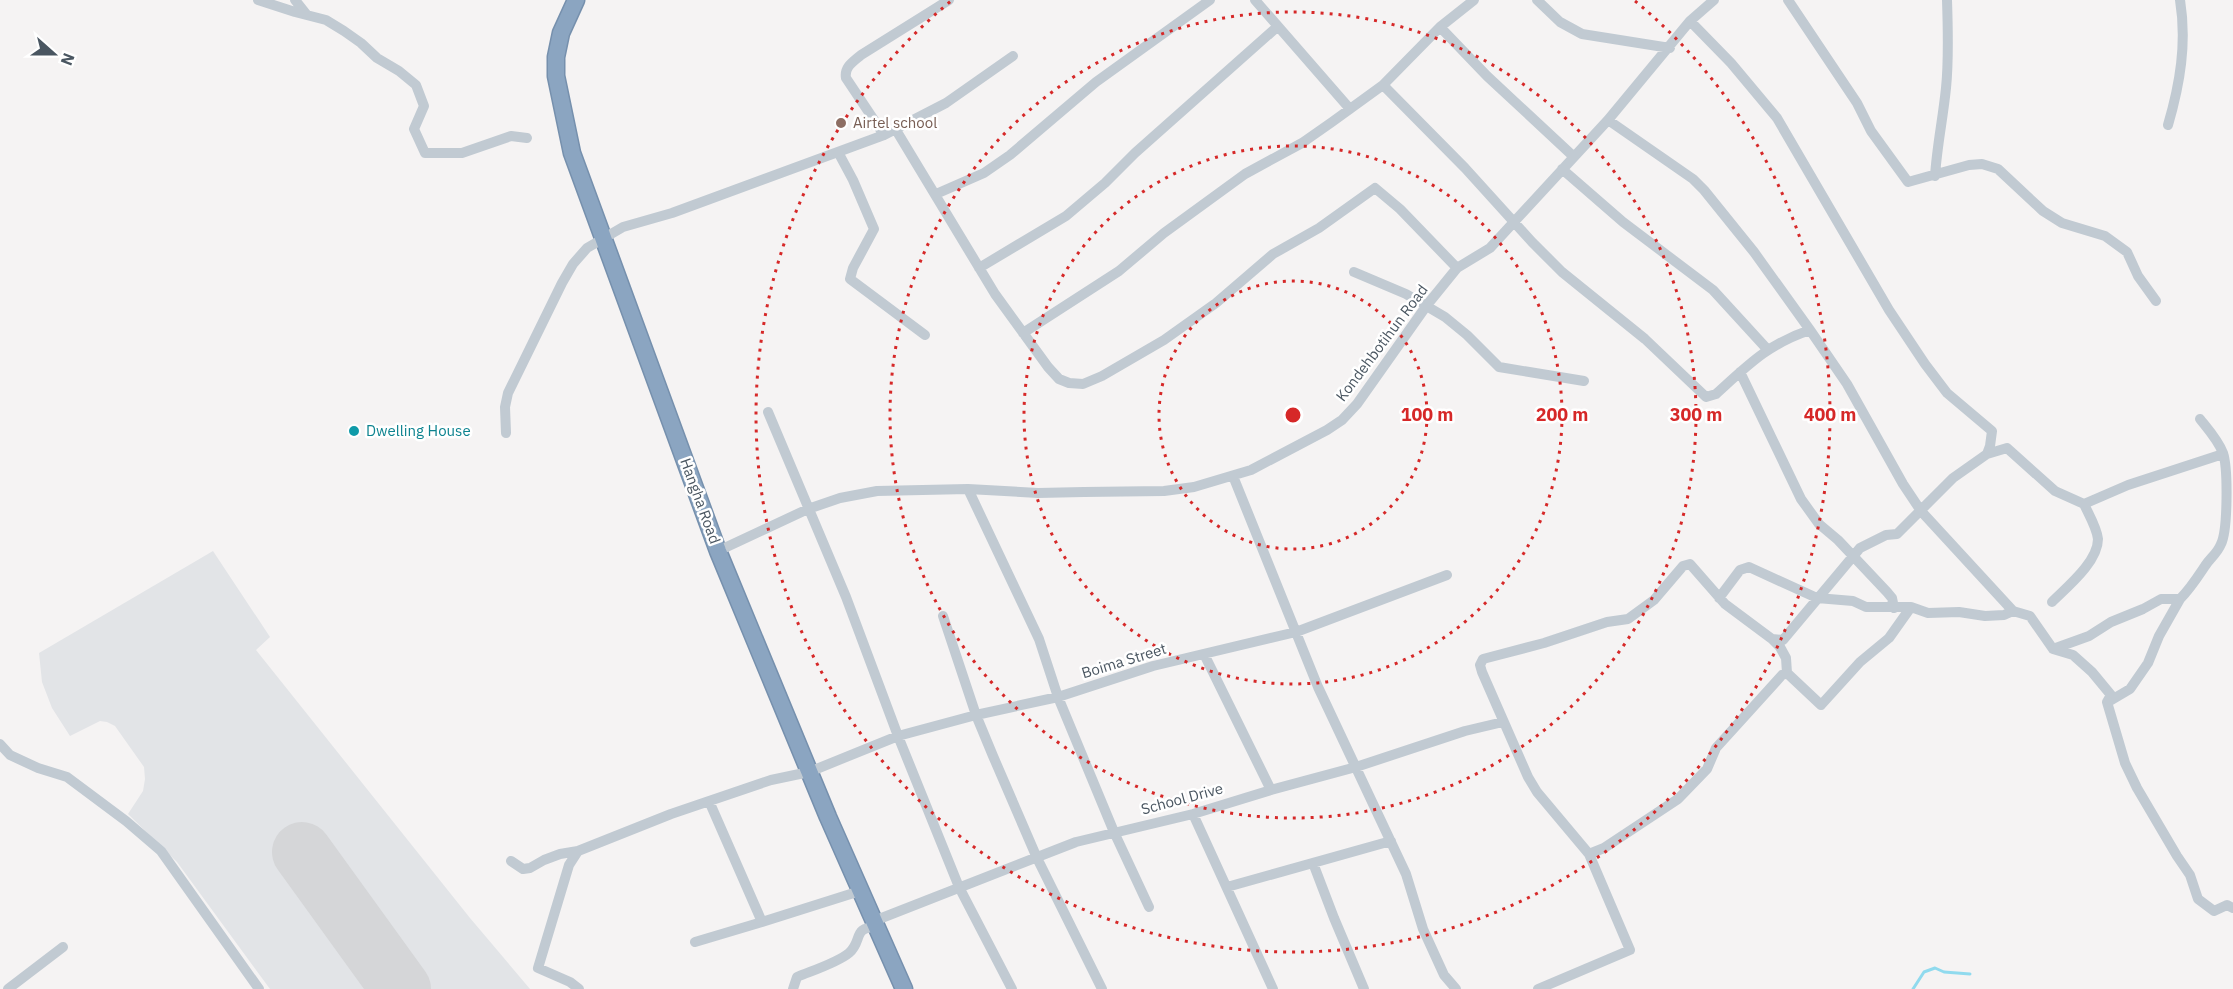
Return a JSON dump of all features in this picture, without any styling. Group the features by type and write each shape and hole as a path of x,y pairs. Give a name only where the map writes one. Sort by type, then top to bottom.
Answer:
{"highway":[{"name":"Hangha Road","path":"576,0 561,33 556,57 556,76 572,153 718,551 809,772 903,989"}],"street":[{"path":"258,0 326,20 416,84 424,105 414,129 425,153 462,153 511,136 527,138"},
{"path":"295,0 307,15"},
{"path":"884,135 846,78 845,72 848,66 861,55 949,0"},
{"path":"936,195 984,173 1010,155 1096,82 1210,0"},
{"path":"1255,0 1350,110"},
{"path":"1023,333 1119,271 1164,233 1245,174 1302,143 1350,110 1383,85 1440,27 1474,0"},
{"path":"1537,0 1560,22 1582,34 1670,48"},
{"name":"Kondehbotihun Road","path":"718,551 808,509 840,498 877,491 968,489 1038,493 1164,491 1233,476 1267,463 1342,420 1381,372 1427,305 1457,268 1490,248 1608,120 1670,48 1690,21 1714,0"},
{"path":"1788,0 1857,103 1870,131 1908,182 1982,164 1998,169 2043,211 2062,223 2105,236 2127,252 2138,276 2156,301"},
{"path":"1935,176 1939,127 1946,87 1947,0"},
{"path":"2168,125 2181,70 2183,44 2180,0"},
{"path":"1690,21 1731,63 1777,117 1889,310 1925,364 1947,393 1992,431 1987,454"},
{"path":"979,268 1066,216 1277,27"},
{"path":"1440,27 1487,76 1573,156"},
{"path":"506,433 505,407 508,393 562,284 573,264 587,248 623,227 672,213 896,130 946,103 1012,56"},
{"path":"1383,85 1442,143 1513,222 1562,272 1645,339 1706,397 1716,393 1767,349 1810,330"},
{"path":"1608,120 1693,179 1704,190 1754,252 1847,384 1921,511 2013,611 2030,616 2053,649 2073,655 2092,672 2111,695 2107,702 2125,763 2190,875 2198,899 2214,912 2227,905 2233,908"},
{"path":"896,130 979,268 1023,333 1059,379 1069,383 1083,384 1134,359 1164,340 1216,303 1273,254 1319,228 1375,188 1400,209 1457,268"},
{"path":"838,152 874,229 853,268 850,279 925,335"},
{"path":"1562,169 1623,222 1713,290 1767,349"},
{"path":"1354,272 1427,305 1467,335 1499,367 1584,381"},
{"path":"1740,372 1801,498 1820,524 1892,598 1894,608"},
{"path":"768,412 846,597 898,736 959,887 1012,989"},
{"path":"2107,702 2130,689 2148,663 2159,636 2180,599 2195,582 2206,564 2217,554 2223,541 2226,513 2226,467 2223,454 2200,419"},
{"path":"1772,639 1784,640 1860,548 1876,538 1897,534 1953,478 1987,454 2007,448 2055,491 2084,504 2098,538 2094,556 2077,578 2052,602"},
{"path":"2084,504 2128,485 2223,454"},
{"path":"1233,476 1318,687 1406,874 1423,929 1444,975 1455,989"},
{"path":"968,489 1039,639 1058,697 1114,832 1149,907"},
{"path":"1538,989 1630,950 1589,854 1537,792 1482,672 1480,665 1483,659 1545,643 1607,622 1628,619 1654,600 1683,566 1690,564 1719,598 1740,617 1772,639 1784,652 1787,673 1821,705 1860,662 1889,638 1911,607"},
{"path":"1719,598 1740,570 1749,567 1817,598 1853,601 1866,607 1911,607 1928,613 1959,612 1985,616 2004,615 2013,611"},
{"name":"Boima Street","path":"511,861 523,869 530,868 560,854 578,851 661,817 771,780 809,772 898,736 976,715 1058,697 1153,666 1296,632 1447,575"},
{"path":"2053,649 2089,636 2111,622 2161,599 2180,599"},
{"path":"943,616 976,715 1037,858 1102,989"},
{"path":"1204,654 1271,789"},
{"path":"1589,854 1604,848 1678,799 1707,769 1716,748 1730,731 1782,675 1787,673"},
{"name":"School Drive","path":"793,989 797,977 848,954 861,930 959,887 1076,842 1193,814 1271,789 1356,767 1465,731 1503,722"},
{"path":"0,744 10,754 29,764 67,777 118,815 160,851 259,989"},
{"path":"709,801 762,922"},
{"path":"1193,814 1273,989"},
{"path":"1227,887 1344,852 1391,841"},
{"path":"578,851 569,865 538,968 570,982 579,989"},
{"path":"1313,863 1364,989"},
{"path":"695,942 860,891"},
{"path":"8,989 63,947"}],"shaded area":[{"path":"213,551 270,637 256,650 470,918 530,989 270,989 177,862 128,814 143,791 144,767 115,726 100,721 70,736 52,708 42,682 39,653"}],"waterway":[{"path":"1913,989 1924,972 1935,968 1944,972 1970,974"}],"runway":[{"path":"302,852 401,989"}],"place":[{"name":"Airtel school","path":"841,123"},
{"name":"Dwelling House","path":"354,431"}]}
